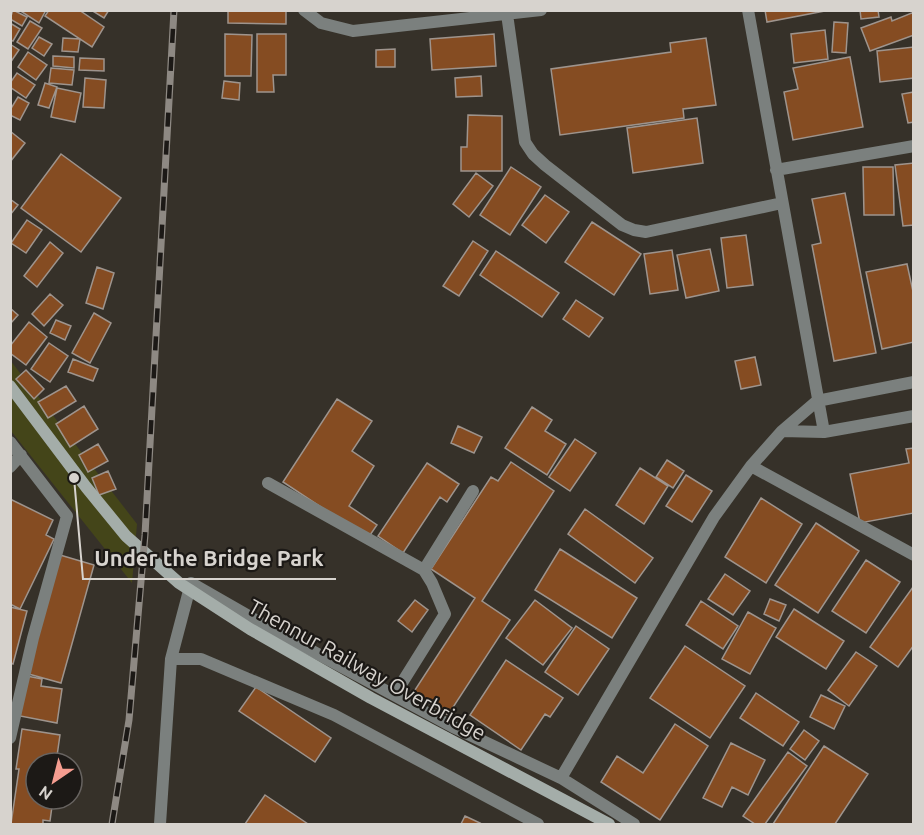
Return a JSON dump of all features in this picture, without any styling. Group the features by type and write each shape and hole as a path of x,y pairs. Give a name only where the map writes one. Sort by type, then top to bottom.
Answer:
{"main road":[{"name":"Thennur Railway Overbridge","path":"10,386 86,488 126,536 179,583 250,629 371,698 609,825"}],"street":[{"path":"304,10 321,23 353,31 541,10"},
{"path":"748,10 824,432"},
{"path":"507,14 525,142 532,154 622,225 646,232 782,203"},
{"path":"776,170 914,146"},
{"path":"561,778 714,517 751,466 782,431 817,401 914,382"},
{"path":"782,431 824,432 914,416"},
{"path":"10,442 67,516 33,638 10,738"},
{"path":"10,467 21,455"},
{"path":"751,466 914,555"},
{"path":"268,483 424,570 432,583 445,614 394,694"},
{"path":"424,570 473,491"},
{"path":"160,825 171,659 191,582 266,626 453,727 561,778 634,825"},
{"path":"171,659 201,659 334,715 538,825"}],"shaded area":[{"path":"10,360 137,524 132,583 11,431"}],"building":[{"path":"13,10 27,17 22,26 10,19"},
{"path":"19,10 46,10 39,23"},
{"path":"49,10 79,10 104,27 92,47 45,16"},
{"path":"91,10 109,10 104,18"},
{"path":"228,10 286,10 286,24 228,23"},
{"path":"765,10 830,10 767,22"},
{"path":"860,10 878,10 879,17 861,19"},
{"path":"914,12 914,35 870,51 861,28 891,17 892,21"},
{"path":"30,21 42,28 28,49 17,42"},
{"path":"834,22 848,23 846,53 832,52"},
{"path":"10,23 20,29 13,41 10,40"},
{"path":"825,30 828,59 794,63 791,34"},
{"path":"225,34 252,35 251,76 225,76"},
{"path":"257,34 286,34 286,75 273,75 274,92 257,92"},
{"path":"494,34 496,66 432,70 430,39"},
{"path":"39,37 52,44 44,56 32,48"},
{"path":"63,38 80,39 78,52 62,51"},
{"path":"706,38 716,105 683,109 684,118 560,135 551,69 671,52 670,43"},
{"path":"10,44 19,50 10,63"},
{"path":"914,47 914,78 880,82 877,51"},
{"path":"395,49 395,67 376,67 376,50"},
{"path":"28,52 47,65 36,80 18,67"},
{"path":"53,56 74,57 74,68 53,66"},
{"path":"850,57 863,127 793,140 784,92 798,89 793,68"},
{"path":"80,58 104,59 104,71 79,70"},
{"path":"51,68 74,70 72,85 49,83"},
{"path":"17,73 35,85 26,98 10,87"},
{"path":"481,76 482,96 456,97 455,78"},
{"path":"85,78 106,80 104,108 83,107"},
{"path":"224,81 240,83 239,100 222,98"},
{"path":"45,83 57,87 49,108 38,105"},
{"path":"57,88 81,93 75,122 51,117"},
{"path":"914,92 914,122 908,123 902,94"},
{"path":"18,97 29,103 20,120 10,115 10,110"},
{"path":"468,115 502,116 502,171 461,171 461,147 467,147"},
{"path":"697,118 703,163 633,173 627,128"},
{"path":"10,131 25,143 10,162"},
{"path":"61,154 121,198 81,252 21,208"},
{"path":"914,163 914,225 903,226 895,165"},
{"path":"511,167 541,187 510,235 480,215"},
{"path":"863,167 893,167 894,215 864,215"},
{"path":"476,173 493,186 469,217 453,204"},
{"path":"845,193 876,353 834,361 812,245 821,243 812,199"},
{"path":"545,195 569,212 546,243 522,225"},
{"path":"10,199 18,205 10,215"},
{"path":"27,220 42,230 26,253 11,243"},
{"path":"592,222 641,254 614,295 565,262"},
{"path":"746,235 753,285 727,288 721,238"},
{"path":"473,241 488,251 459,296 443,286"},
{"path":"50,242 63,253 37,287 24,276"},
{"path":"710,249 719,291 686,298 677,255"},
{"path":"672,250 678,290 650,294 644,254"},
{"path":"496,251 559,293 542,317 480,275"},
{"path":"907,264 914,296 914,342 882,349 866,272"},
{"path":"97,267 114,273 103,309 86,303"},
{"path":"50,294 63,305 44,326 32,314"},
{"path":"576,300 603,318 589,337 563,319"},
{"path":"10,308 18,315 10,324"},
{"path":"94,313 111,323 90,363 72,353"},
{"path":"56,320 71,326 65,340 50,333"},
{"path":"29,322 47,337 26,365 10,353 10,346"},
{"path":"49,343 68,356 50,382 31,369"},
{"path":"755,357 761,385 741,389 735,361"},
{"path":"73,359 98,369 93,381 68,372"},
{"path":"26,370 44,389 34,399 16,379"},
{"path":"66,386 76,401 48,418 38,402"},
{"path":"337,399 372,421 352,451 374,466 349,506 377,525 368,538 283,482"},
{"path":"84,406 98,429 70,447 56,424"},
{"path":"532,407 552,420 545,431 566,444 547,475 505,448"},
{"path":"458,426 482,437 474,453 451,443"},
{"path":"575,439 596,453 570,491 549,477"},
{"path":"98,444 108,461 88,472 79,455"},
{"path":"914,448 914,513 860,523 850,474 909,463 906,449"},
{"path":"667,460 684,471 673,488 656,477"},
{"path":"511,462 554,491 482,601 510,620 448,715 413,693 475,598 431,569 491,477 498,481"},
{"path":"427,463 459,484 447,502 440,497 403,553 378,536"},
{"path":"640,468 668,486 644,524 616,505"},
{"path":"108,471 116,489 99,495 92,478"},
{"path":"686,475 712,491 692,522 666,506"},
{"path":"761,498 802,524 766,583 725,557"},
{"path":"10,499 53,520 46,535 54,539 20,609 10,604"},
{"path":"585,509 653,558 635,583 568,534"},
{"path":"816,523 859,551 818,613 775,585"},
{"path":"560,549 637,598 612,638 535,590"},
{"path":"60,555 94,565 61,683 25,673"},
{"path":"866,560 900,582 866,633 832,611"},
{"path":"725,574 750,591 733,615 708,599"},
{"path":"913,587 914,645 898,667 870,647"},
{"path":"770,599 786,605 779,621 764,614"},
{"path":"415,600 428,610 412,632 398,621"},
{"path":"535,600 572,628 543,665 506,638"},
{"path":"701,601 738,626 723,649 686,625"},
{"path":"10,607 27,611 13,664 10,663"},
{"path":"794,609 844,641 826,669 776,637"},
{"path":"748,612 776,628 750,674 722,659"},
{"path":"576,626 609,649 578,695 545,672"},
{"path":"685,646 745,686 710,738 650,698"},
{"path":"856,652 877,666 849,706 828,690"},
{"path":"506,660 563,698 550,717 545,714 521,750 470,715"},
{"path":"27,676 42,679 41,686 62,689 57,723 20,716"},
{"path":"256,687 331,738 315,762 239,711"},
{"path":"756,693 799,722 783,746 740,718"},
{"path":"821,695 845,706 834,729 810,717"},
{"path":"675,724 708,746 660,820 601,782 617,756 643,773"},
{"path":"22,729 60,735 58,751 24,751 24,811 51,811 50,821 43,820 43,824 11,824 19,769 16,769"},
{"path":"804,730 819,741 805,760 790,749"},
{"path":"731,743 765,760 748,795 732,787 722,807 703,798"},
{"path":"824,746 868,774 835,824 773,824"},
{"path":"788,752 807,766 765,824 755,824 743,816"},
{"path":"265,795 308,824 245,824"},
{"path":"465,816 480,823 461,824"}],"railway":[{"path":"112,824 129,720 145,535 174,10"}],"place":[{"name":"Under the Bridge Park","path":"74,478"}]}
